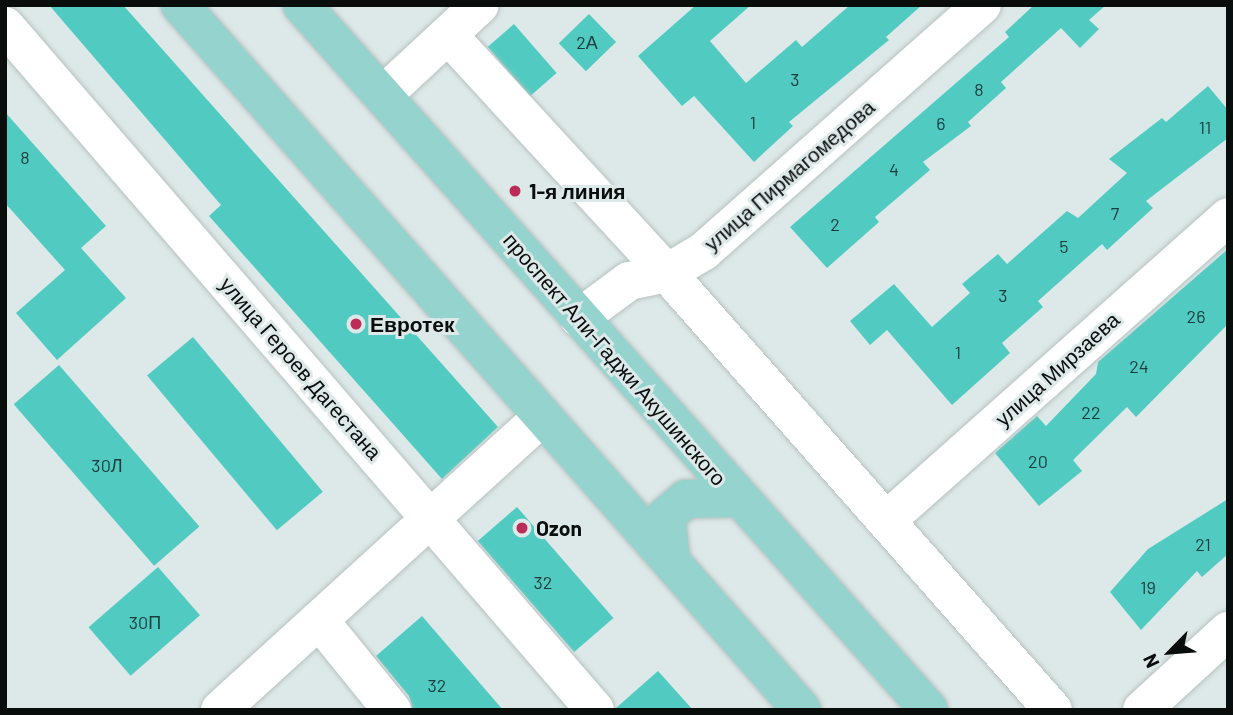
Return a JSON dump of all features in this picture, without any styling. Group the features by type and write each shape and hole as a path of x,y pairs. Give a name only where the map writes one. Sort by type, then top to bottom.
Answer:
{"main road":[{"path":"180,5 802,710"},
{"name":"проспект Али-Гаджи Акушинского","path":"302,5 736,498 929,710"},
{"path":"671,560 666,516 686,499 736,498"}],"street":[{"path":"383,95 480,5"},
{"name":"улица Пирмагомедова","path":"579,318 629,281 667,273 704,251 982,5"},
{"name":"улица Героев Дагестана","path":"5,26 595,710"},
{"path":"448,35 667,273 1053,710"},
{"name":"улица Мирзаева","path":"887,520 1228,217"},
{"path":"219,710 429,516 542,417"},
{"path":"319,620 392,710"},
{"path":"1142,710 1228,631"}],"building":[{"name":"Евротек","path":"49,5 123,5 498,427 442,479 209,216 221,205"},
{"path":"696,5 751,5 710,41 746,83 796,40 802,47 850,5 922,5 886,37 889,40 789,122 793,126 754,162 694,96 682,106 638,56"},
{"path":"1034,5 1106,5 1089,20 1099,29 1080,48 1061,28 1001,82 1006,88 968,122 971,126 923,162 930,170 875,217 879,222 827,268 790,227 1009,37 1005,32"},
{"path":"589,14 616,42 586,71 559,43"},
{"path":"514,24 557,73 530,96 488,47"},
{"path":"1208,86 1228,110 1228,138 1146,201 1153,208 1107,250 1102,244 1038,301 1043,307 1002,343 1010,353 952,405 887,330 870,345 850,321 894,284 932,327 970,293 962,284 998,254 1007,264 1067,211 1078,218 1127,173 1109,159 1162,118 1166,122"},
{"path":"5,112 106,226 81,248 126,298 57,360 16,313 65,270 5,203"},
{"path":"1228,249 1228,324 1136,417 1127,407 1073,460 1082,471 1039,506 995,453 1037,416 1046,426 1096,374 1098,362"},
{"path":"193,337 323,492 277,530 147,376"},
{"path":"59,365 199,527 154,566 14,404"},
{"path":"1228,499 1228,554 1202,577 1197,571 1141,630 1110,592 1148,549"},
{"path":"517,507 613,618 574,652 478,541"},
{"path":"158,567 200,615 131,676 89,627"},
{"path":"422,616 503,710 413,710 409,696 376,656"},
{"path":"658,671 693,710 616,710 616,708"}],"place":[{"name":"1-я линия","path":"515,191"},
{"name":"Евротек","path":"356,324"},
{"name":"Ozon","path":"522,528"}]}
